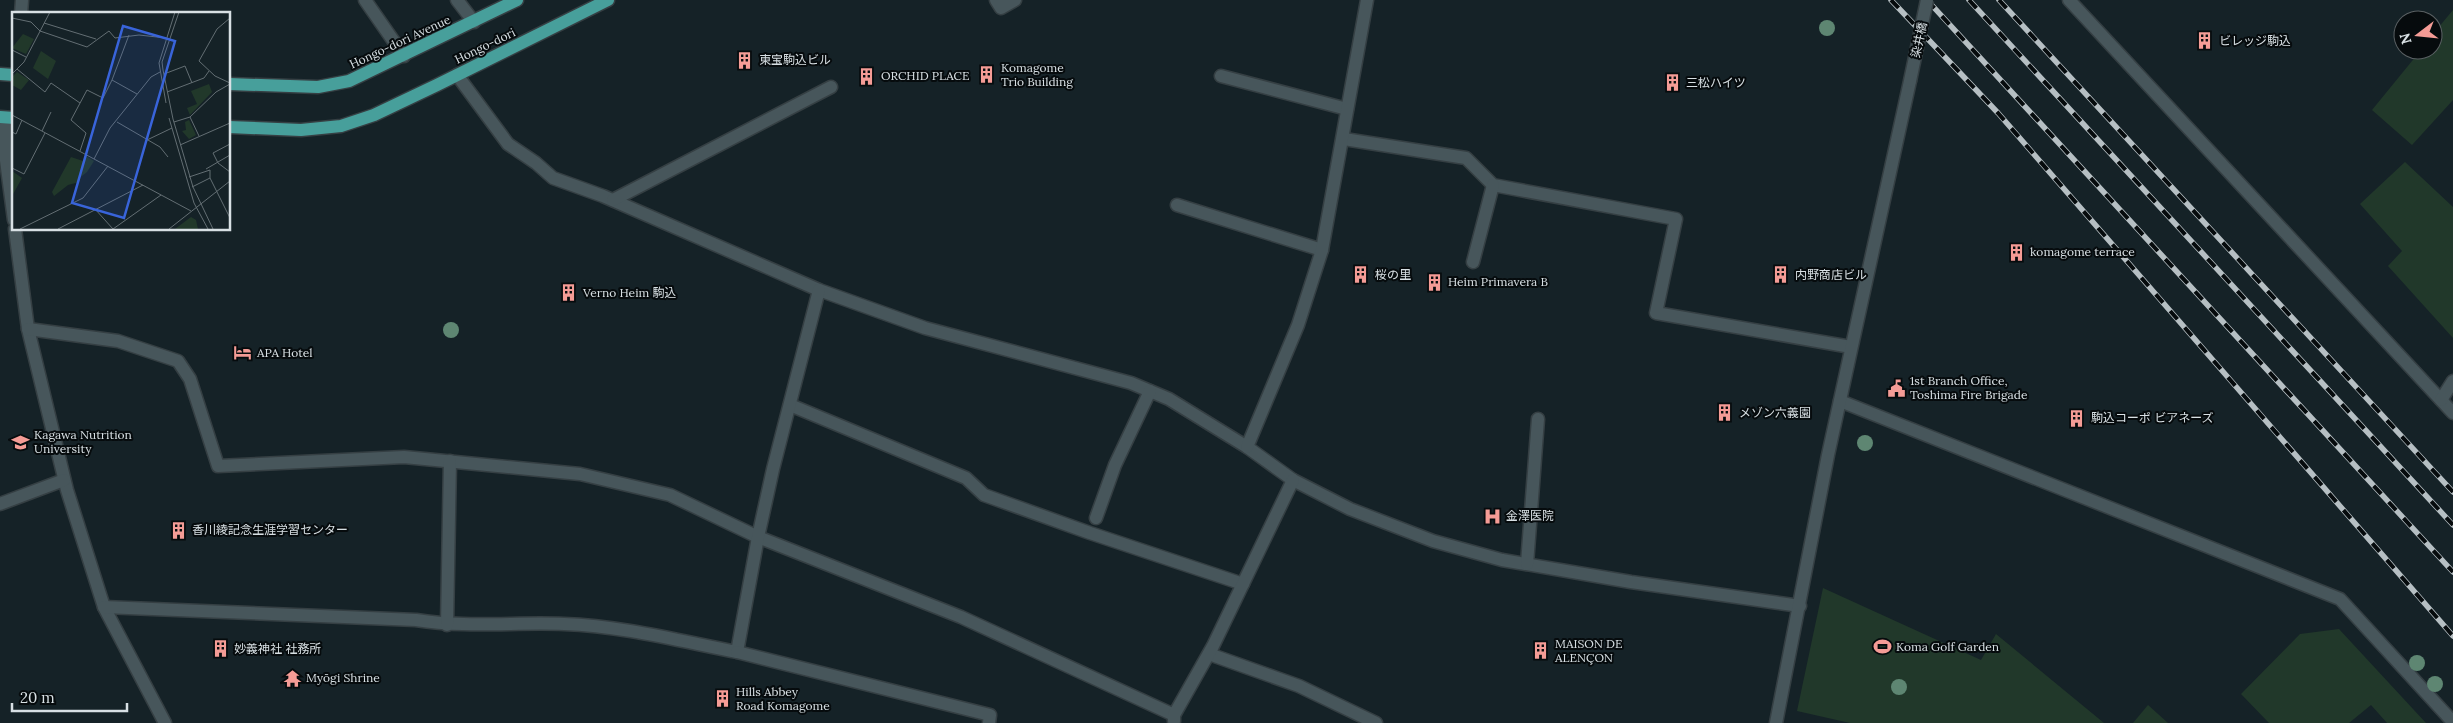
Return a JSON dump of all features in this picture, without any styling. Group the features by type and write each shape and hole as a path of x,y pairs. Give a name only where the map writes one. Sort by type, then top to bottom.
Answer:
{"main road":[{"name":"Hongo-dori Avenue","path":"230,84 318,87 349,81 517,0"},
{"name":"Hongo-dori","path":"230,127 301,130 341,126 374,115 608,0"}],"street":[{"path":"365,0 404,56"},
{"path":"457,0 474,22"},
{"path":"996,0 1000,8 1015,0"},
{"path":"1247,447 1298,325 1322,250 1344,138 1346,109 1367,0"},
{"name":"染井橋","path":"1776,723 1851,347 1927,0"},
{"path":"2069,0 2453,413"},
{"path":"457,75 508,144 536,163 553,178 613,200 819,290 925,328 1132,383 1169,398 1247,447 1293,480 1350,509 1433,541 1502,560 1631,582 1800,606"},
{"path":"1221,76 1346,109"},
{"path":"613,200 831,87"},
{"path":"6,118 5,153 12,205"},
{"path":"1344,138 1466,158 1493,185 1676,219 1656,313 1851,347"},
{"path":"1473,262 1493,185"},
{"path":"1177,205 1322,250"},
{"path":"15,230 28,330 64,480 104,607 164,723"},
{"path":"736,652 758,537 819,290"},
{"path":"28,330 118,341 178,361 190,379 218,466 404,457 580,474 670,495 758,537 961,617 1174,719 1243,584 1293,480"},
{"path":"2441,400 2453,381"},
{"path":"1096,518 1115,465 1150,391"},
{"path":"1840,401 2340,599 2453,722"},
{"path":"790,405 966,478 984,495 1243,584"},
{"path":"1527,564 1538,419"},
{"path":"446,625 450,461"},
{"path":"0,504 64,480"},
{"path":"104,607 416,620 446,625 565,624 608,627 736,652 990,715 989,723"},
{"path":"1208,654 1299,686 1376,723"}],"green space":[{"path":"2453,10 2453,100 2412,145 2372,110 2413,60 2443,60 2443,22"},
{"path":"2405,162 2453,207 2453,338 2388,266 2402,251 2360,204"},
{"name":"Koma Golf Garden","path":"1823,588 1981,660 1996,634 2104,723 1850,723 1797,711"},
{"path":"2339,629 2426,723 2387,723 2371,705 2349,723 2269,723 2241,694 2300,634"},
{"path":"2148,705 2168,723 2133,723"}],"railway":[{"path":"1891,0 1998,113 2453,636"},
{"path":"1927,0 2453,572"},
{"path":"1969,0 2453,525"},
{"path":"1999,0 2453,492"}],"place":[{"name":"ビレッジ駒込","path":"2205,41"},
{"name":"東宝駒込ビル","path":"745,60"},
{"name":"Komagome Trio Building","path":"987,75"},
{"name":"ORCHID PLACE","path":"867,76"},
{"name":"三松ハイツ","path":"1672,83"},
{"name":"komagome terrace","path":"2016,252"},
{"name":"桜の里","path":"1361,275"},
{"name":"内野商店ビル","path":"1781,275"},
{"name":"Heim Primavera B","path":"1434,282"},
{"name":"Verno Heim 駒込","path":"569,293"},
{"name":"APA Hotel","path":"243,353"},
{"name":"1st Branch Office, Toshima Fire Brigade","path":"1896,388"},
{"name":"メゾン六義園","path":"1725,413"},
{"name":"駒込コーポ ビアネーズ","path":"2077,418"},
{"name":"Kagawa Nutrition University","path":"20,442"},
{"name":"金澤医院","path":"1492,516"},
{"name":"香川綾記念生涯学習センター","path":"178,530"},
{"name":"Koma Golf Garden","path":"1882,647"},
{"name":"妙義神社 社務所","path":"220,649"},
{"name":"MAISON DE ALENÇON","path":"1541,651"},
{"name":"Myōgi Shrine","path":"292,678"},
{"name":"Hills Abbey Road Komagome","path":"722,699"}]}
